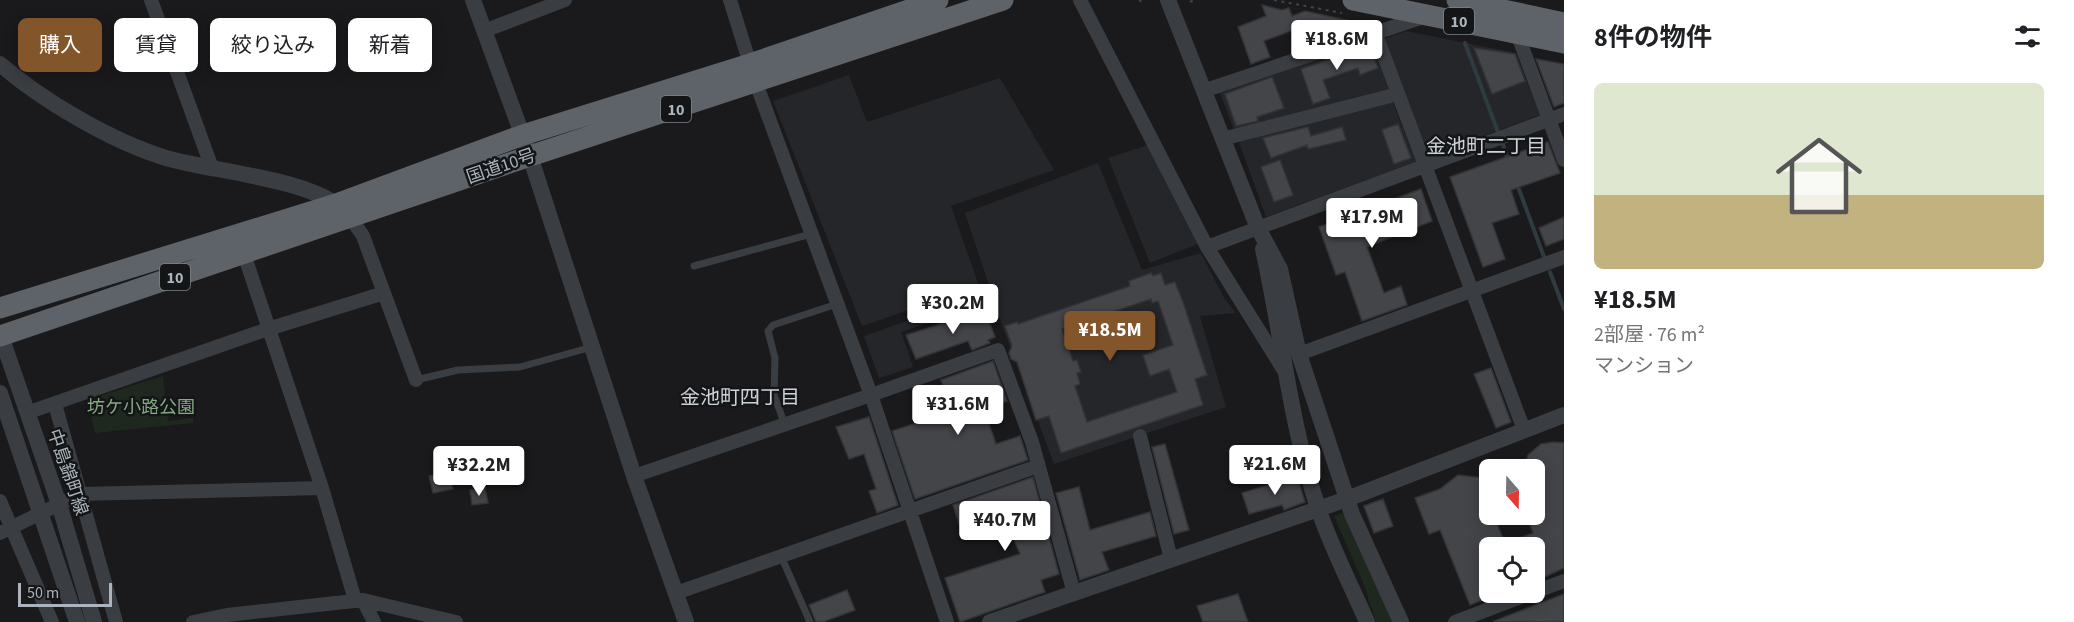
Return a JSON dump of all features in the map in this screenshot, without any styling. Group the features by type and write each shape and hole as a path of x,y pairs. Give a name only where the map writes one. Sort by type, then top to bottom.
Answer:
{"highway":[{"name":"国道10号","path":"0,308 530,156 753,74 910,5 938,0"},
{"name":"国道10号","path":"0,336 244,254 523,135 753,74 1003,0"},
{"name":"10","path":"1464,1 1564,23"},
{"name":"10","path":"1352,8 1429,15 1564,43"}],"street":[{"path":"153,0 212,168"},
{"path":"473,0 523,135 634,476 686,622"},
{"path":"484,31 565,0"},
{"path":"730,0 753,74 911,509 947,622"},
{"path":"1080,0 1207,247 1285,372"},
{"path":"1168,0 1258,228 1280,269 1299,354 1347,499 1401,622"},
{"path":"1203,91 1429,15"},
{"path":"1375,32 1524,430"},
{"path":"1517,33 1564,160"},
{"path":"0,64 30,90 105,131 165,158 312,190 343,210 363,236 416,380"},
{"path":"1222,139 1398,94"},
{"path":"1207,247 1564,114"},
{"path":"1258,228 1274,298 1285,372 1318,508 1367,622"},
{"path":"244,254 359,600 374,622"},
{"path":"1299,354 1564,257"},
{"path":"35,410 384,293"},
{"name":"中島錦町線","path":"0,336 59,504 94,622"},
{"path":"634,476 998,350 1038,466 1074,593"},
{"name":"中島錦町線","path":"0,393 77,622"},
{"path":"55,404 116,622"},
{"path":"990,622 1017,618 1074,593 1347,499 1564,415"},
{"path":"1140,436 1171,559"},
{"path":"676,593 1038,466"},
{"path":"6,530 80,494 322,488"},
{"path":"0,501 6,530 52,622"},
{"path":"1545,588 1564,582"},
{"path":"193,622 227,615 253,618 359,600 456,622"},
{"path":"1455,622 1505,603"}],"lane":[{"path":"694,266 811,234"},
{"path":"784,425 774,395 775,358 768,331 772,325 837,304"},
{"path":"416,380 458,370 520,367 592,347"},
{"path":"781,555 810,622"}],"path":[{"path":"1139,0 1143,3"},
{"path":"1190,2 1194,0"},
{"path":"1274,0 1352,8"}],"shaded area":[{"path":"1406,31 1516,53 1540,115 1428,156 1383,39"},
{"path":"1371,41 1390,93 1235,133 1220,93"},
{"path":"849,75 867,122 1000,78 1054,170 951,206 979,286 862,326 773,101"},
{"path":"1391,97 1416,162 1266,217 1237,137"},
{"path":"1148,145 1200,243 1150,263 1108,158"},
{"path":"1098,163 1142,270 1201,253 1224,298 1236,313 1200,316 1226,407 1054,464 993,301 901,332 913,367 879,378 864,336 991,291 965,213"}],"green space":[{"name":"坊ケ小路公園","path":"163,376 168,421 193,418 193,423 95,433 87,400"},
{"path":"1345,512 1395,622 1376,622 1364,585 1334,516"}],"building":[{"path":"1262,5 1282,10 1289,8 1292,16 1305,11 1351,21 1349,29 1341,32 1333,30 1332,35 1324,34 1301,42 1296,29 1264,41 1270,57 1251,64 1238,27 1266,16"},
{"path":"1369,45 1378,68 1360,75 1358,68 1323,80 1330,98 1313,104 1301,69"},
{"path":"1474,48 1515,54 1525,81 1492,94"},
{"path":"1536,59 1564,64 1564,103 1554,107"},
{"path":"1272,77 1284,108 1257,117 1258,121 1236,126 1225,94"},
{"path":"1398,124 1411,158 1394,164 1382,130"},
{"path":"1308,127 1311,136 1342,127 1346,140 1308,149 1307,145 1271,158 1263,138"},
{"path":"1548,142 1560,173 1511,190 1519,214 1492,223 1505,259 1483,267 1450,177"},
{"path":"1280,160 1293,195 1274,202 1261,167"},
{"path":"1421,189 1432,221 1367,247 1384,293 1401,286 1407,305 1362,321 1345,272 1336,275 1319,227"},
{"path":"1564,217 1564,239 1546,246 1539,228"},
{"path":"1151,273 1153,276 1161,273 1165,285 1175,282 1207,375 1195,379 1203,405 1061,453 1049,416 1036,420 1017,362 1011,359 1009,353 1012,346 1005,326 1017,322 1018,324 1130,286 1129,281","holes":["1151,299 1152,303 1158,301 1173,345 1143,355 1150,376 1169,369 1177,392 1087,422 1075,386 1080,384 1077,373 1081,372 1077,360 1073,361 1062,329"]},
{"path":"985,310 995,337 988,340 990,343 972,350 968,341 916,359 906,335"},
{"path":"993,361 1007,401 984,409 996,444 1020,436 1028,460 915,499 892,431 951,412 941,380"},
{"path":"1491,368 1511,422 1496,428 1474,374"},
{"path":"869,417 898,505 877,513 869,491 876,489 864,454 849,459 836,427"},
{"path":"1564,443 1564,568 1545,577 1545,537 1522,537 1533,533 1530,525 1545,525 1545,459 1527,459 1528,455 1541,444"},
{"path":"1165,444 1189,530 1174,534 1152,447"},
{"path":"449,472 453,489 433,493 429,476"},
{"path":"1458,475 1479,477 1479,525 1498,525 1503,537 1479,537 1479,601 1470,605 1440,530 1429,534 1415,498 1440,489"},
{"path":"1297,476 1305,502 1284,510 1282,505 1249,514 1242,493"},
{"path":"1033,477 1059,574 1041,580 1045,592 960,622 945,578 1020,554 1005,519 962,533 953,505"},
{"path":"1079,487 1090,530 1150,512 1156,536 1102,552 1109,570 1080,580 1056,493"},
{"path":"485,488 488,503 472,505 470,490"},
{"path":"1383,499 1393,526 1374,533 1364,506"},
{"path":"847,590 855,610 823,622 816,622 809,605"},
{"path":"1238,594 1248,622 1203,622 1197,606"},
{"path":"1564,594 1564,622 1494,621 1545,603"}],"waterway":[{"path":"1465,43 1499,135"},
{"path":"1502,142 1508,160"},
{"path":"1517,184 1544,257"},
{"path":"1550,272 1564,309"}],"district":[{"name":"金池町二丁目","path":"1486,146"},
{"name":"金池町四丁目","path":"740,397"}]}
